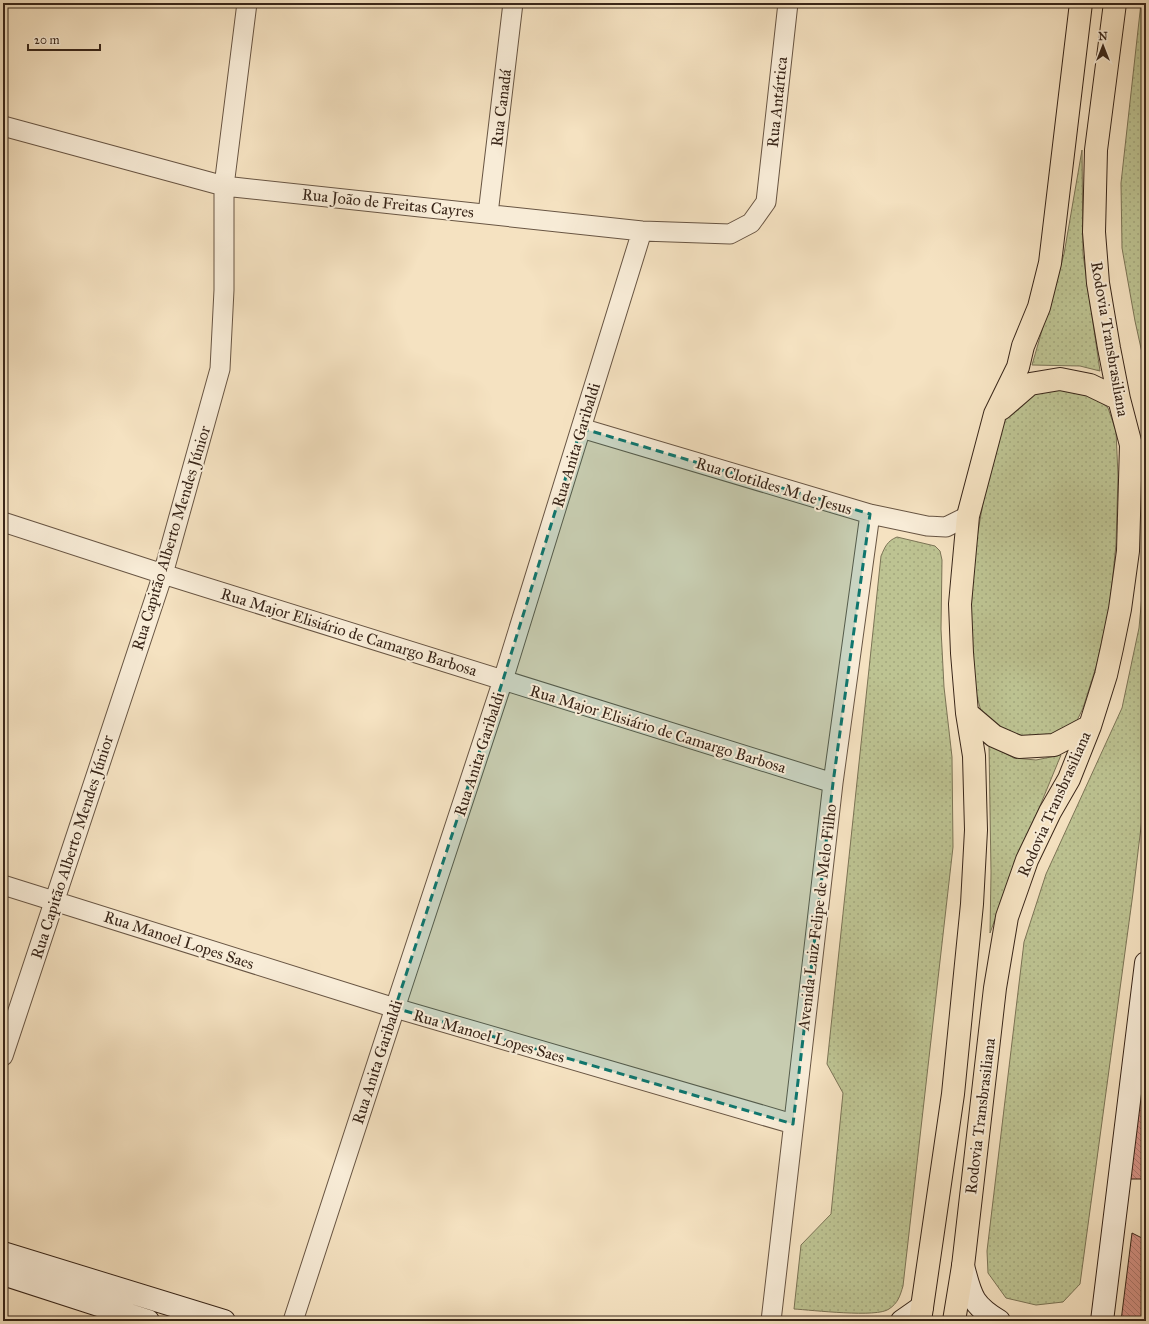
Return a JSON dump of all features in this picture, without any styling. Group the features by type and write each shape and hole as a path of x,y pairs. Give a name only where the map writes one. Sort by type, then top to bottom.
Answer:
{"highway":[{"name":"Rodovia Transbrasiliana","path":"921,1314 953,1094 972,904 976,830 974,756 967,713 962,654 960,604 968,516 995,414 1018,367 1024,346 1039,307 1050,263 1081,3"},
{"name":"Rodovia Transbrasiliana","path":"954,1321 963,1266 995,988 1007,917 1027,860 1050,812 1069,779 1090,726 1106,675 1112,648 1120,609 1128,551 1131,445 1119,399 1098,283 1094,232 1096,150 1115,3"},
{"path":"995,414 1030,384 1060,379 1090,385 1119,399"},
{"path":"967,713 994,736 1019,747 1054,745 1090,726"}],"street":[{"name":"Rua Capitão Alberto Mendes Júnior","path":"3,1056 163,574 220,369 224,290 224,186 247,3"},
{"name":"Rua Canadá","path":"488,214 513,3"},
{"name":"Rua Antártica","path":"766,202 788,3"},
{"name":"Rua João de Freitas Cayres","path":"3,126 224,186 642,231 730,234 751,223 766,202"},
{"name":"Rua Anita Garibaldi","path":"293,1321 504,680 642,231"},
{"name":"Rua Clotildes M de Jesus","path":"581,428 870,514 927,526 946,527 968,516"},
{"name":"Avenida Luiz Felipe de Melo Filho","path":"771,1321 833,783 870,514"},
{"name":"Rua Major Elisiário de Camargo Barbosa","path":"3,522 163,574 833,783"},
{"name":"Rua Manoel Lopes Saes","path":"3,885 395,1008 793,1124"},
{"path":"1102,1321 1146,963"},
{"path":"3,1253 224,1321"},
{"path":"963,1266 972,1297 986,1313 999,1321"},
{"path":"3,1274 148,1321"},
{"path":"902,1321 921,1314"}],"highlighted area":[{"path":"581,428 870,514 833,783 793,1124 395,1008 503,680"}],"green space":[{"path":"1141,3 1146,3 1146,371 1135,321 1122,248 1121,183"},
{"path":"1082,150 1083,254 1100,371 1080,366 1032,365 1064,254"},
{"path":"1058,387 1091,393 1108,408 1116,431 1118,476 1116,544 1110,606 1096,667 1083,708 1073,729 1049,737 1022,738 1001,730 982,715 974,685 970,649 973,561 986,485 1005,417 1029,396"},
{"path":"897,537 935,546 940,551 942,560 941,629 944,687 952,757 953,847 903,1286 897,1302 889,1309 882,1312 858,1313 794,1309 801,1245 831,1214 843,1093 827,1064 881,556 889,542"},
{"path":"1146,552 1146,786 1080,1284 1063,1302 1036,1305 1006,1298 988,1273 987,1251 1024,942 1046,874 1122,708 1139,628"},
{"path":"989,745 1014,758 1036,760 1061,755 1011,876 990,933 991,873"}],"building":[{"path":"1146,1048 1146,1179 1130,1179"},
{"path":"1132,1233 1146,1240 1146,1321 1121,1321"}]}
